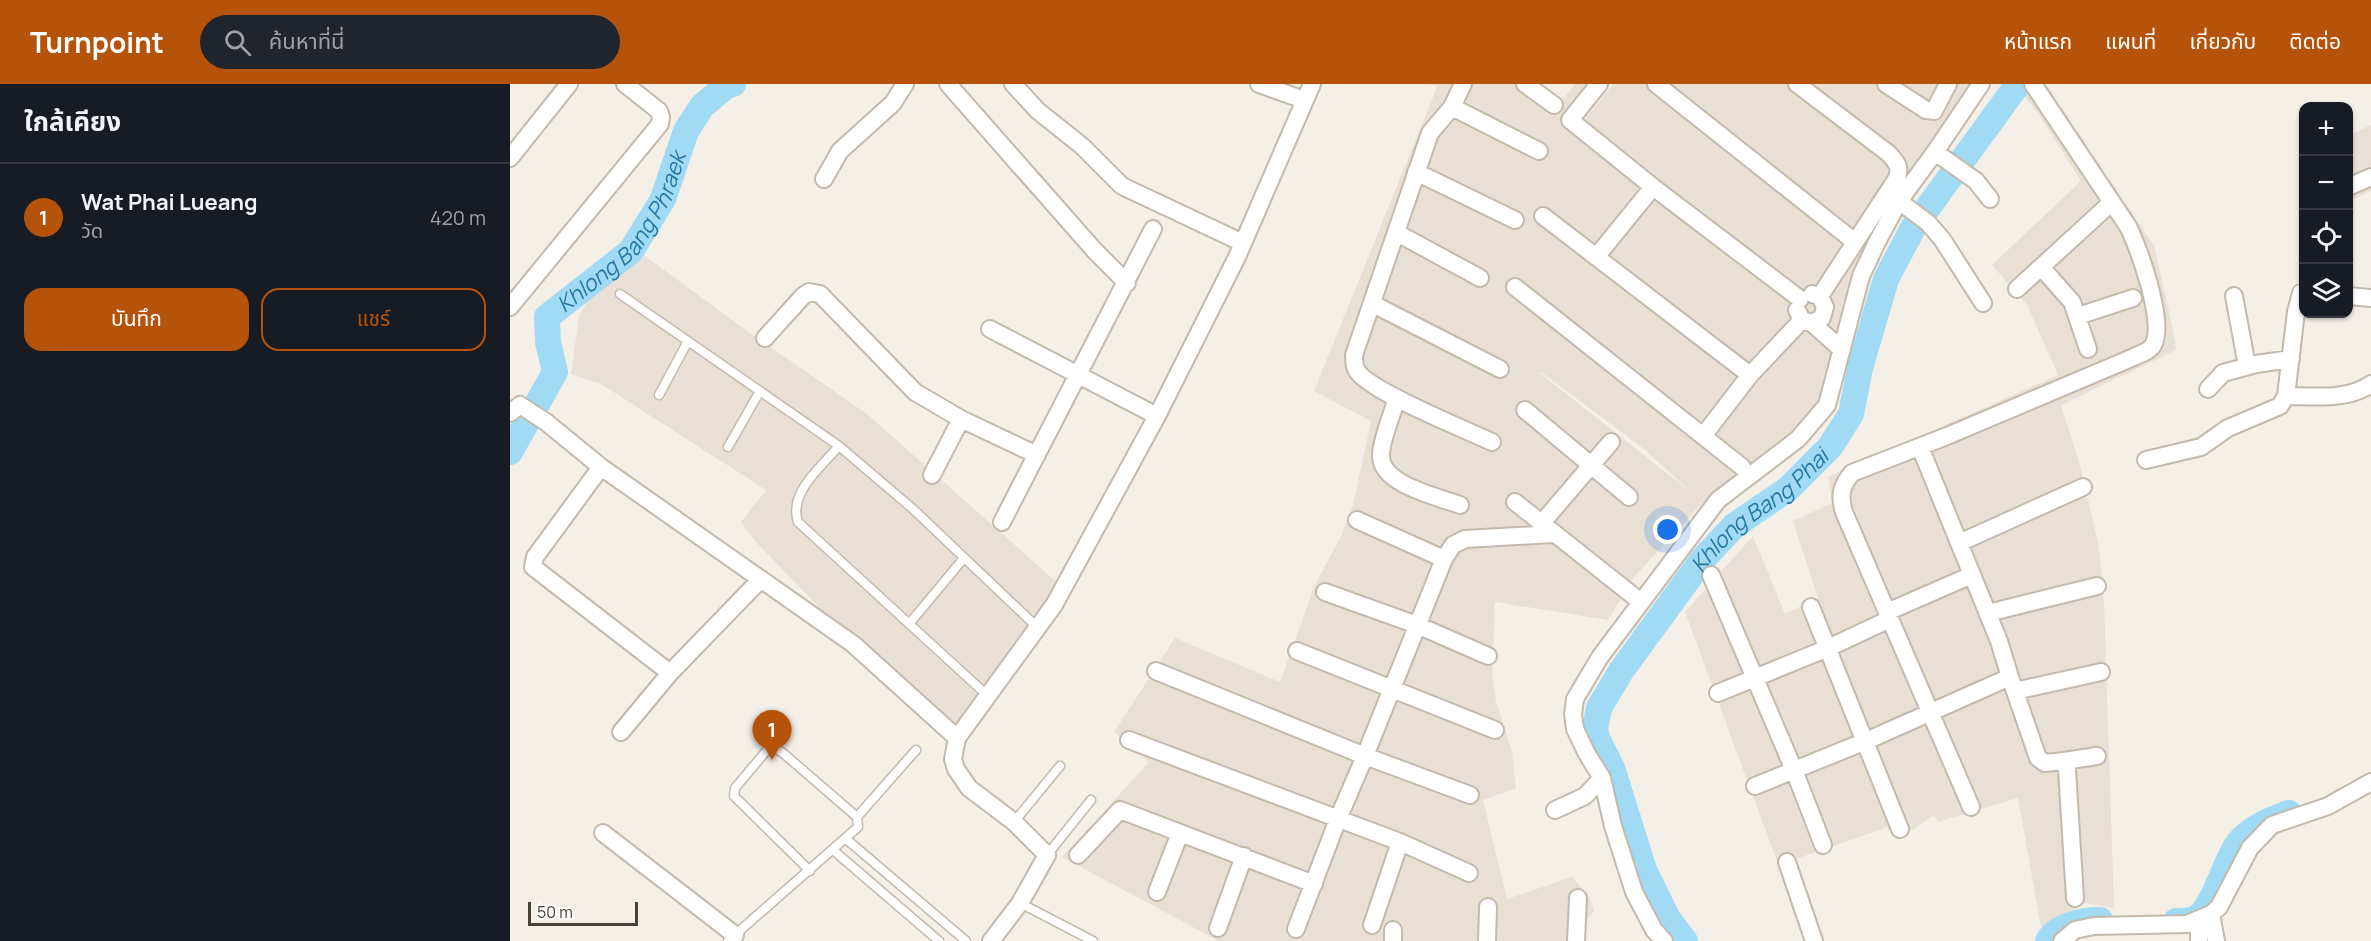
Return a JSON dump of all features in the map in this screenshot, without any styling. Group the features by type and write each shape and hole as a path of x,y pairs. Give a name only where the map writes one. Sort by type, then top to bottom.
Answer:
{"street":[{"path":"510,158 569,84"},
{"path":"510,307 660,124 662,117 659,111 625,84"},
{"path":"824,179 840,151 893,103 905,84"},
{"path":"948,84 1095,251 1126,282"},
{"path":"1013,84 1038,111 1082,146 1122,186 1243,243"},
{"path":"991,941 1020,903 1047,855 1014,822 969,788 952,759 957,738 1054,605 1157,416 1243,243 1306,89 1259,84"},
{"path":"1463,84 1452,107 1430,133 1354,355 1356,369 1366,380 1397,398 1492,442"},
{"path":"1525,84 1554,105"},
{"path":"1599,84 1570,120 1653,187 1800,299"},
{"path":"1656,84 1855,242"},
{"path":"1703,436 1750,375 1807,321 1822,318 1823,302 1855,242 1897,177 1899,170 1888,153 1797,84"},
{"path":"1886,84 1926,110 1934,111 1948,84"},
{"path":"1664,941 1654,930 1634,892 1613,826 1602,778 1575,729 1573,714 1575,699 1589,673 1718,500 1798,440 1827,405 1861,276 1899,201 1941,157 1981,84"},
{"path":"1971,807 1840,498 1844,483 1852,473 1920,447 2134,357 2154,345 2156,331 2147,275 2129,228 2034,85"},
{"path":"1452,107 1539,151"},
{"path":"1941,157 1976,181 1990,199"},
{"path":"1416,172 1515,220"},
{"path":"2353,185 2371,177"},
{"path":"1596,256 1653,187"},
{"path":"1899,201 1928,223 1954,255 1983,303"},
{"path":"2017,289 2112,202"},
{"path":"1543,216 1750,375"},
{"path":"1002,522 1153,229"},
{"path":"1397,233 1480,278"},
{"path":"2041,267 2072,302 2088,350"},
{"path":"1515,287 1742,467"},
{"path":"765,338 802,296 809,292 820,294 915,392 960,419 1037,455"},
{"path":"1842,349 1796,310 1800,299 1810,294 1823,302 1847,325"},
{"path":"2234,296 2247,366"},
{"path":"2353,296 2371,298"},
{"path":"2078,316 2133,298"},
{"path":"2146,460 2201,447 2228,428 2280,406 2286,396 2299,301"},
{"path":"1373,303 1500,369"},
{"path":"990,329 1157,416"},
{"path":"2208,389 2223,373 2291,358"},
{"path":"2286,396 2333,397 2363,389 2371,384"},
{"path":"1397,398 1380,456 1384,468 1390,476 1402,484 1460,505"},
{"path":"515,409 546,423 602,467 854,644 957,738"},
{"path":"1525,410 1629,497"},
{"path":"932,475 960,419"},
{"path":"1296,929 1417,625 1444,559 1453,545 1465,539 1547,529 1591,466 1611,442"},
{"path":"1920,447 1988,613 2038,758 2045,763 2097,756"},
{"path":"602,467 535,557 533,567 670,672"},
{"path":"1959,543 2083,488"},
{"path":"1515,502 1641,602"},
{"path":"1357,520 1444,559"},
{"path":"1718,693 1828,648 1972,574"},
{"path":"1711,575 1794,770 1823,845"},
{"path":"621,732 670,672 760,579"},
{"path":"1988,613 2097,586"},
{"path":"1325,592 1417,625 1488,656"},
{"path":"1811,607 1900,829"},
{"path":"1297,651 1495,730"},
{"path":"1156,671 1365,756 1470,795"},
{"path":"1755,786 1931,712 2013,684 2101,672"},
{"path":"1129,740 1400,842 1469,873"},
{"path":"2064,761 2068,782 2075,897"},
{"path":"1555,810 1584,796 1602,778"},
{"path":"2062,941 2075,930 2094,926 2187,924 2205,917 2219,908 2250,848 2272,825 2328,806 2371,782"},
{"path":"1078,855 1120,810 1314,884"},
{"path":"603,833 732,938"},
{"path":"1157,892 1180,833"},
{"path":"1372,925 1400,842"},
{"path":"1218,928 1244,856"},
{"path":"1787,862 1814,941"},
{"path":"1576,941 1578,898"},
{"path":"1487,941 1488,907"},
{"path":"2199,941 2205,917"},
{"path":"2205,917 2216,941"}],"lane":[{"path":"620,294 839,446 887,486 1038,628"},
{"path":"659,395 688,341"},
{"path":"728,447 760,391"},
{"path":"839,446 809,480 798,499 795,512 798,522 988,696"},
{"path":"909,624 964,558"},
{"path":"732,938 810,871 858,827 857,817 783,753 776,749 768,749 735,788 734,796 810,871"},
{"path":"857,817 916,750"},
{"path":"1014,822 1060,766"},
{"path":"1047,855 1091,800"},
{"path":"845,838 966,941"},
{"path":"833,850 939,941"},
{"path":"1020,903 1093,941"}],"shaded area":[{"path":"1432,84 1538,84 1563,99 1575,84 1610,84 1580,126 1613,84 1971,84 1875,229 1843,305 1822,404 1805,424 1703,502 1634,577 1608,620 1495,602 1492,675 1496,701 1512,752 1516,788 1483,800 1507,899 1572,877 1588,895 1594,910 1582,928 1582,941 1219,941 1062,857 1149,762 1114,732 1175,638 1280,682 1314,587 1341,536 1353,505 1371,421 1314,391 1437,87","holes":["1541,372 1644,449 1692,493 1540,373"]},
{"path":"2015,84 2046,84 2154,246 2176,350 2061,405 2080,465 2099,547 2104,603 2114,908 2086,903 2041,927 2018,798 1938,822 1934,815 1914,829 1893,837 1888,827 1778,864 1685,612 1753,536 1785,614 1818,598 1793,521 1832,503 1828,477 2058,375 2027,305 1992,265 2081,181 2036,110"},
{"path":"2371,125 2371,191 2353,200 2353,156 2353,134"},
{"path":"641,253 743,328 867,414 1060,585 962,731 840,629 755,541 741,522 766,490 601,384 571,374 579,317 598,282"}],"waterway":[{"name":"Khlong Bang Phraek","path":"510,452 555,372 548,342 547,317 631,251 663,199 686,131 702,106 729,84 733,84"},
{"name":"Khlong Bang Phai","path":"1685,941 1668,919 1644,870 1612,768 1597,738 1595,729 1599,708 1621,671 1703,559 1735,525 1788,489 1830,447 1851,414 1860,368 1886,279 1913,228 2018,84"},
{"path":"2176,921 2193,919 2204,911 2230,857 2246,835 2289,813"},
{"path":"2048,941 2064,927 2078,922 2100,920"}],"place":[{"name":"Wat Phai Lueang","path":"772,760"}]}
